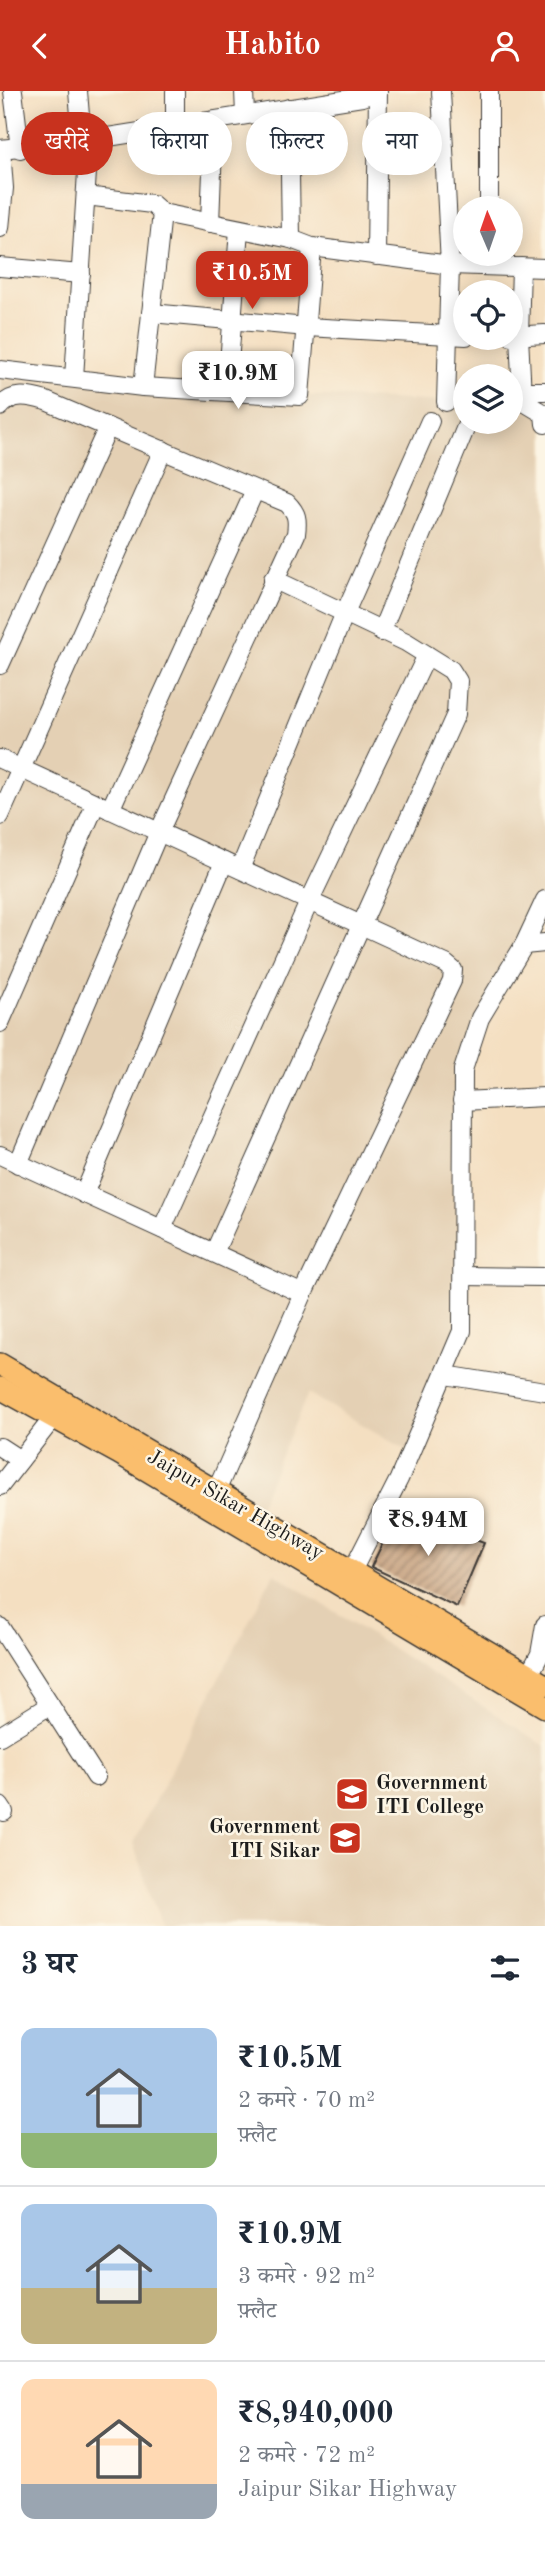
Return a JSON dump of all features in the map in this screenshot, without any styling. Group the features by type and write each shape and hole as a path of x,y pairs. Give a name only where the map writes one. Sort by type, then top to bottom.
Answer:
{"main road":[{"name":"Jaipur Sikar Highway","path":"0,1364 213,1500 348,1579 537,1680"},
{"name":"Jaipur Sikar Highway","path":"0,1388 213,1500"},
{"name":"Jaipur Sikar Highway","path":"348,1579 545,1707"}],"street":[{"path":"0,228 4,188 1,149 20,149 13,91"},
{"path":"78,91 81,112"},
{"path":"175,91 175,112"},
{"path":"244,91 245,115"},
{"path":"232,118 289,108 313,98 378,91 376,256"},
{"path":"441,91 453,295"},
{"path":"489,91 489,196"},
{"path":"289,108 291,239"},
{"path":"74,378 86,175"},
{"path":"210,223 212,175"},
{"path":"86,196 152,204 162,213 291,239 312,247 453,265"},
{"path":"143,387 162,213"},
{"path":"228,391 239,229"},
{"path":"0,370 143,387 300,396 312,247"},
{"path":"517,266 545,268"},
{"path":"0,267 81,274"},
{"path":"521,280 522,267"},
{"path":"151,313 232,322 453,336"},
{"path":"523,335 545,334"},
{"path":"446,402 455,350"},
{"path":"523,391 545,391"},
{"path":"0,407 13,397 28,396 287,503 296,512 298,521 296,534 273,579 159,832 18,1164"},
{"path":"523,396 524,402 544,414 545,424"},
{"path":"84,1194 430,421"},
{"path":"0,665 108,427"},
{"path":"381,632 463,434"},
{"path":"0,816 163,450"},
{"path":"0,1023 255,490"},
{"path":"214,1253 456,714 458,681 451,670 427,655 273,579"},
{"path":"162,1229 309,902 427,655"},
{"path":"0,759 446,964 453,970 452,981 303,1294 213,1500"},
{"path":"348,1579 399,1479 434,1393 445,1375 461,1331 462,1101 467,1049 480,1018 524,945 545,899"},
{"path":"524,945 545,943"},
{"path":"462,1101 545,1097"},
{"path":"0,1156 303,1294"},
{"path":"463,1276 545,1276"},
{"path":"445,1375 545,1391"},
{"path":"0,1486 53,1418"},
{"path":"0,1447 20,1460"},
{"path":"537,1680 545,1625"},
{"path":"2,1635 96,1777"},
{"path":"0,1736 50,1705"}],"shaded area":[{"path":"0,380 453,403 453,434 523,434 523,411 544,414 545,893 468,1049 462,1331 410,1452 308,1393 255,1516 0,1381"},
{"name":"Government ITI College","path":"274,1573 545,1746 545,1926 161,1926 133,1843"}],"building":[{"path":"398,1512 484,1543 457,1607 371,1567"}],"place":[{"name":"Government ITI College","path":"352,1794"},
{"name":"Government ITI Sikar","path":"345,1838"}]}
